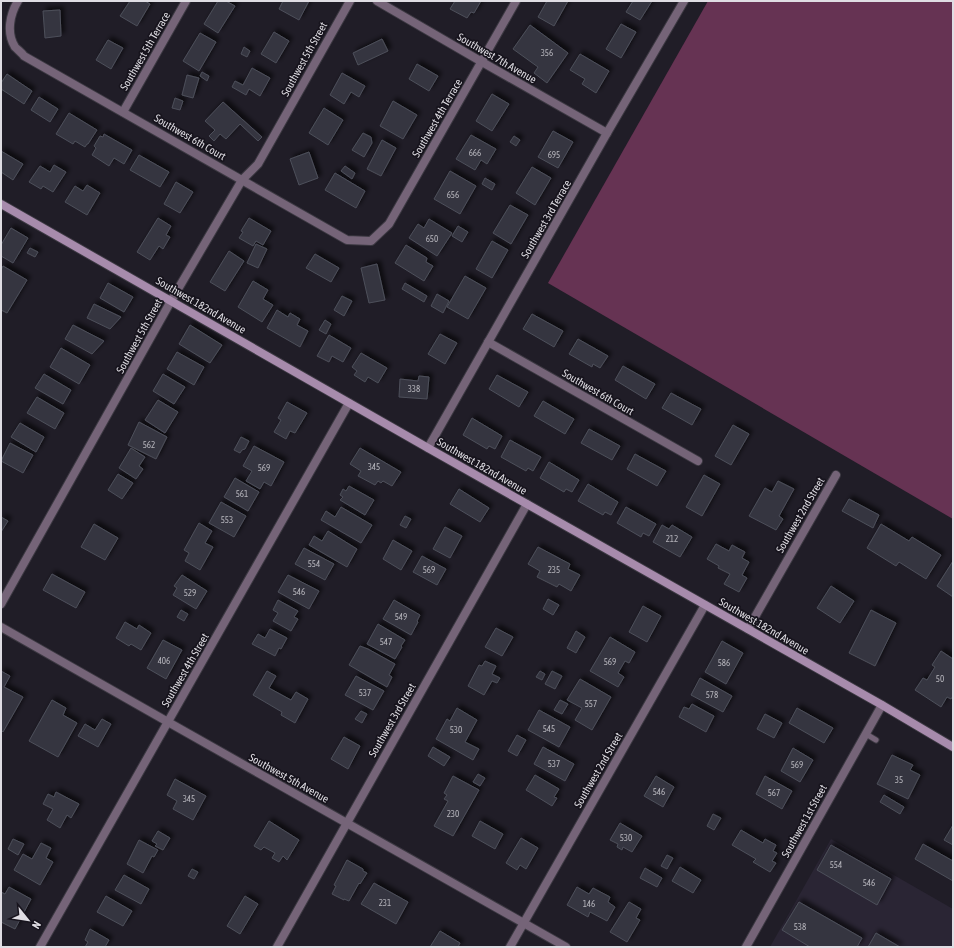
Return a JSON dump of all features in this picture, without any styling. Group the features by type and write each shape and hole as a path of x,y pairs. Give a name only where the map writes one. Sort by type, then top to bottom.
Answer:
{"street":[{"name":"Southwest 6th Court","path":"18,1 10,22 10,34 15,47 24,56 347,240 371,241"},
{"name":"Southwest 5th Terrace","path":"123,112 186,1"},
{"name":"Southwest 5th Street","path":"1,604 171,301 242,180 258,164 350,1"},
{"name":"Southwest 7th Avenue","path":"377,1 607,133"},
{"name":"Southwest 4th Terrace","path":"371,241 389,224 516,1"},
{"name":"Southwest 3rd Terrace","path":"428,448 607,133 684,1"},
{"name":"Southwest 182nd Avenue","path":"1,204 882,705 953,747"},
{"name":"Southwest 6th Court","path":"488,342 698,461"},
{"name":"Southwest 4th Street","path":"40,947 349,403"},
{"name":"Southwest 2nd Street","path":"748,629 836,475"},
{"name":"Southwest 3rd Street","path":"277,947 527,504"},
{"name":"Southwest 2nd Street","path":"510,947 705,605"},
{"name":"Southwest 5th Avenue","path":"1,627 566,947"},
{"name":"Southwest 1st Street","path":"746,947 882,705"}],"lane":[{"path":"866,734 876,740"}],"shaded area":[{"path":"708,1 953,1 953,519 548,283"},
{"path":"831,839 953,909 953,947 770,947"}],"building":[{"path":"130,1 145,1 150,4 137,26 120,16"},
{"path":"218,1 226,1 235,6 218,33 204,24"},
{"path":"283,1 309,1 299,20 279,9"},
{"path":"455,1 481,1 474,13 471,12 467,18 450,9"},
{"path":"547,1 568,1 554,26 538,17"},
{"path":"633,1 652,1 640,20 626,12"},
{"path":"60,10 61,36 45,38 43,11"},
{"path":"621,24 636,32 621,58 606,49"},
{"path":"530,25 568,53 547,83 534,73 538,67 513,49"},
{"path":"274,32 289,41 276,63 261,54"},
{"path":"200,33 216,42 199,71 183,61"},
{"path":"382,39 388,51 358,65 353,53"},
{"path":"108,40 123,48 111,69 96,60"},
{"path":"244,47 250,51 247,57 241,54"},
{"path":"580,54 609,71 596,93 582,84 585,79 570,70"},
{"path":"417,64 438,76 429,91 409,79"},
{"path":"252,68 270,78 260,96 249,89 246,95 232,87 235,81 243,85"},
{"path":"202,72 209,76 207,81 200,76"},
{"path":"342,73 365,86 359,97 351,92 344,104 330,95"},
{"path":"7,74 32,91 24,104 1,89 1,83"},
{"path":"187,75 199,78 193,98 182,95"},
{"path":"492,94 509,104 492,131 476,121"},
{"path":"39,97 58,109 50,122 31,110"},
{"path":"175,98 183,101 180,110 172,108"},
{"path":"393,101 417,115 403,139 380,126"},
{"path":"223,102 262,137 258,141 240,124 226,139 220,134 214,141 209,136 215,130 205,121"},
{"path":"324,108 343,120 328,145 309,133"},
{"path":"69,113 97,130 85,147 75,141 73,144 56,134"},
{"path":"553,131 573,142 558,168 538,157"},
{"path":"363,133 371,137 372,143 364,157 352,150"},
{"path":"104,134 132,150 124,164 114,158 109,166 92,155 96,148 94,146 100,136 103,137"},
{"path":"471,135 496,149 487,164 481,160 475,170 456,159"},
{"path":"514,136 520,140 516,146 510,142"},
{"path":"382,140 396,148 381,176 367,169"},
{"path":"1,151 23,164 13,180 1,172"},
{"path":"309,152 318,178 299,185 290,159"},
{"path":"139,155 169,172 160,187 130,170"},
{"path":"54,165 66,172 53,192 43,186 41,189 29,182 40,166 50,172"},
{"path":"345,166 355,173 352,179 341,171"},
{"path":"532,167 551,178 535,205 516,193"},
{"path":"450,171 476,186 460,214 434,199"},
{"path":"335,173 365,191 356,208 325,190"},
{"path":"485,178 495,184 492,190 482,184"},
{"path":"176,182 193,192 180,213 164,204"},
{"path":"87,185 100,193 87,215 65,202 75,186 83,191"},
{"path":"510,205 528,215 511,244 493,233"},
{"path":"158,218 171,226 166,235 170,237 163,249 159,246 150,260 137,252"},
{"path":"249,218 271,231 263,245 256,241 253,246 239,238 243,232 241,231"},
{"path":"429,219 452,233 437,256 409,238 418,224 424,228"},
{"path":"458,226 468,232 462,242 452,236"},
{"path":"11,228 28,238 13,263 1,256 1,245"},
{"path":"492,241 508,250 492,278 476,269"},
{"path":"256,244 267,249 258,268 247,263"},
{"path":"406,245 427,258 426,262 433,266 424,281 395,263"},
{"path":"30,248 38,252 35,257 27,253"},
{"path":"229,251 244,261 225,291 210,282"},
{"path":"315,254 339,268 331,282 306,268"},
{"path":"377,264 385,300 369,303 361,268"},
{"path":"3,266 27,280 7,313 1,310 1,270"},
{"path":"465,276 486,288 468,319 447,307"},
{"path":"253,281 268,290 263,299 273,305 262,322 238,307"},
{"path":"108,283 133,297 124,312 100,298"},
{"path":"405,283 427,296 424,302 402,289"},
{"path":"437,294 449,301 443,313 431,306"},
{"path":"342,296 352,301 344,316 334,310"},
{"path":"94,304 121,317 110,329 87,318"},
{"path":"277,310 288,317 290,313 300,319 297,325 308,331 300,347 267,328"},
{"path":"532,314 563,331 554,347 523,329"},
{"path":"325,320 331,324 326,334 319,330"},
{"path":"73,325 104,341 92,354 65,339"},
{"path":"190,325 222,345 210,363 179,344"},
{"path":"440,334 457,343 445,364 428,354"},
{"path":"329,335 351,348 343,362 332,356 329,362 317,356"},
{"path":"578,339 608,356 600,368 593,364 592,367 569,354"},
{"path":"61,348 90,365 79,384 50,367"},
{"path":"177,352 204,367 194,385 167,369"},
{"path":"361,353 387,368 378,383 368,377 365,382 354,375 357,371 352,367"},
{"path":"623,366 655,384 646,399 615,380"},
{"path":"44,374 71,390 63,404 35,388"},
{"path":"163,374 185,387 174,404 153,391"},
{"path":"497,375 528,392 519,407 489,389"},
{"path":"419,376 429,377 427,399 399,397 400,379 418,381"},
{"path":"671,393 701,409 692,425 662,408"},
{"path":"37,397 64,413 55,429 27,413"},
{"path":"158,400 178,412 165,433 145,420"},
{"path":"543,401 574,419 565,434 534,416"},
{"path":"287,402 307,413 295,433 290,431 286,439 274,432 281,420 278,418"},
{"path":"472,418 502,436 495,449 489,446 487,449 463,435"},
{"path":"139,422 167,437 156,459 128,445"},
{"path":"20,423 44,437 36,452 11,437"},
{"path":"733,425 749,434 731,465 715,456"},
{"path":"589,429 620,446 612,460 581,443"},
{"path":"241,437 249,441 245,449 240,453 234,450"},
{"path":"510,440 541,457 533,471 528,468 526,471 501,457"},
{"path":"10,443 33,455 23,473 1,461"},
{"path":"254,446 284,462 271,486 264,482 260,489 246,481 252,471 243,466"},
{"path":"131,448 145,457 139,466 143,469 136,479 119,468"},
{"path":"360,448 401,472 392,486 383,481 381,483 378,481 375,485 358,476 361,471 350,464"},
{"path":"635,454 666,471 657,486 627,469"},
{"path":"549,462 579,480 572,492 566,489 564,492 540,478"},
{"path":"118,474 133,483 122,499 108,490"},
{"path":"704,475 720,484 702,516 686,507"},
{"path":"235,478 259,492 248,511 224,497"},
{"path":"778,481 794,489 779,516 783,519 776,530 749,516 765,488 772,492"},
{"path":"588,484 618,502 611,515 605,512 603,515 578,501"},
{"path":"349,486 374,500 365,515 340,500 343,497 340,495 343,489 346,491"},
{"path":"459,489 489,508 480,522 450,504"},
{"path":"849,499 879,515 873,528 842,511"},
{"path":"221,502 246,516 234,537 209,523"},
{"path":"341,507 372,525 361,543 321,520 326,511 335,517"},
{"path":"626,507 656,524 649,536 643,533 641,537 617,523"},
{"path":"405,516 411,519 406,528 400,525"},
{"path":"1,517 8,521 1,532"},
{"path":"199,523 212,531 205,543 213,547 200,570 185,561 189,553 184,550"},
{"path":"94,524 118,538 105,560 81,547"},
{"path":"881,524 909,541 912,537 941,555 926,579 899,562 896,566 867,548"},
{"path":"662,525 669,529 672,525 692,537 680,557 653,542"},
{"path":"445,527 462,536 450,558 433,549"},
{"path":"328,531 357,549 347,567 309,545 314,536 322,541"},
{"path":"393,540 412,551 401,570 383,559"},
{"path":"716,544 729,551 732,545 745,552 742,558 749,562 742,575 747,578 739,592 724,584 730,574 718,568 719,566 707,559"},
{"path":"538,547 570,564 568,569 580,575 571,591 559,584 557,587 537,577 540,571 528,564"},
{"path":"304,548 334,564 325,580 295,564"},
{"path":"422,556 446,569 437,585 413,572"},
{"path":"953,561 953,597 937,586"},
{"path":"52,574 85,592 76,608 43,590"},
{"path":"182,575 207,591 196,609 173,595 177,588 174,586"},
{"path":"288,575 319,591 309,609 278,592"},
{"path":"831,586 854,601 840,623 817,608"},
{"path":"548,599 559,605 553,615 543,609"},
{"path":"278,600 298,611 294,617 298,619 291,631 273,621 278,613 273,610"},
{"path":"394,600 420,615 411,635 383,619"},
{"path":"643,606 661,616 647,642 629,632"},
{"path":"181,610 188,614 184,621 177,617"},
{"path":"871,610 896,623 875,666 849,653"},
{"path":"125,622 137,629 139,625 151,633 141,650 131,644 129,646 116,638"},
{"path":"378,624 405,640 395,659 367,644"},
{"path":"496,628 513,637 502,656 485,647"},
{"path":"270,629 287,638 275,656 252,644 258,634 265,638"},
{"path":"576,631 585,637 576,653 567,648"},
{"path":"610,637 635,652 629,663 625,661 618,673 624,677 618,687 590,671"},
{"path":"163,640 182,650 166,679 147,668"},
{"path":"722,641 743,653 726,684 705,672"},
{"path":"360,646 395,664 389,675 392,677 387,687 349,665"},
{"path":"941,651 953,659 953,696 951,699 947,697 941,707 915,690 923,678 927,680 935,667 932,665"},
{"path":"485,661 496,666 492,674 500,678 497,683 492,681 484,695 468,686 479,665 482,666"},
{"path":"1,671 10,676 4,687 23,697 3,732 1,730"},
{"path":"267,671 276,676 269,688 291,700 296,692 308,699 295,723 281,715 282,712 253,695"},
{"path":"540,671 545,674 542,680 536,677"},
{"path":"552,671 562,676 555,689 545,684"},
{"path":"356,676 384,691 373,710 345,695"},
{"path":"700,678 732,696 723,712 691,695"},
{"path":"580,679 611,697 592,730 575,720 582,708 567,700"},
{"path":"52,700 66,708 63,715 77,723 58,757 29,741"},
{"path":"560,700 568,704 562,714 554,710"},
{"path":"692,704 714,716 706,732 679,717 684,707 689,709"},
{"path":"457,708 477,720 465,742 479,749 473,760 436,739 447,719 450,721"},
{"path":"797,708 833,728 824,743 789,723"},
{"path":"539,710 570,727 559,747 528,730"},
{"path":"361,711 367,714 362,723 355,719"},
{"path":"765,714 782,723 774,738 757,729"},
{"path":"102,719 111,724 98,747 78,736 85,724 95,730"},
{"path":"517,735 526,740 517,756 508,751"},
{"path":"344,737 360,746 348,769 331,759"},
{"path":"433,747 450,757 444,766 428,756"},
{"path":"543,747 574,764 565,781 534,764"},
{"path":"793,748 813,760 800,782 781,771"},
{"path":"892,755 913,765 910,770 920,775 908,799 877,784"},
{"path":"478,774 485,778 480,786 473,782"},
{"path":"535,775 559,789 554,797 557,798 552,806 526,790"},
{"path":"453,776 479,790 453,836 434,826 448,801 444,799 447,795 444,793"},
{"path":"656,776 674,787 663,807 644,796"},
{"path":"765,776 792,791 782,809 756,794"},
{"path":"175,779 206,796 193,820 173,809 177,801 167,795"},
{"path":"56,792 79,804 71,818 67,815 60,828 47,820 53,809 43,804 48,794 54,797"},
{"path":"884,795 904,807 900,814 880,802"},
{"path":"713,814 721,818 714,830 707,826"},
{"path":"269,821 299,840 287,860 283,856 279,862 272,858 275,853 264,847 261,850 254,846"},
{"path":"480,821 503,834 495,849 472,836"},
{"path":"620,823 642,836 632,852 623,847 622,850 617,847 618,844 610,840"},
{"path":"953,825 953,845 944,840"},
{"path":"741,830 763,843 765,839 776,845 773,851 777,853 772,861 776,863 770,872 753,862 756,859 732,845"},
{"path":"158,831 170,838 163,850 155,846 157,844 152,841"},
{"path":"521,838 538,848 526,869 520,865 517,870 506,863"},
{"path":"13,839 24,844 18,855 8,849"},
{"path":"139,840 158,850 154,857 152,856 143,873 127,864"},
{"path":"41,843 51,848 46,858 53,862 40,885 14,870 23,854 32,859"},
{"path":"923,844 953,861 953,881 915,859"},
{"path":"831,845 891,879 877,905 817,870"},
{"path":"667,855 673,858 667,869 661,866"},
{"path":"347,860 367,873 360,884 359,883 349,901 332,894 336,886 334,885"},
{"path":"680,867 701,880 693,893 672,881"},
{"path":"645,868 662,878 657,887 640,878"},
{"path":"192,869 198,872 194,879 188,876"},
{"path":"124,875 149,889 141,904 115,890"},
{"path":"374,883 408,902 396,924 361,904"},
{"path":"9,887 31,899 15,929 1,922 1,892 5,894"},
{"path":"577,887 589,894 593,888 610,897 608,902 615,907 607,921 590,912 588,917 567,905"},
{"path":"106,896 132,911 123,926 97,912"},
{"path":"245,896 258,904 240,934 227,926"},
{"path":"629,902 641,909 636,918 640,920 627,942 610,932"},
{"path":"799,902 862,938 857,947 810,947 782,930"},
{"path":"90,929 109,940 105,947 85,947 88,942 85,940"},
{"path":"440,931 460,943 458,947 430,947"},
{"path":"876,933 900,947 868,947"}]}
